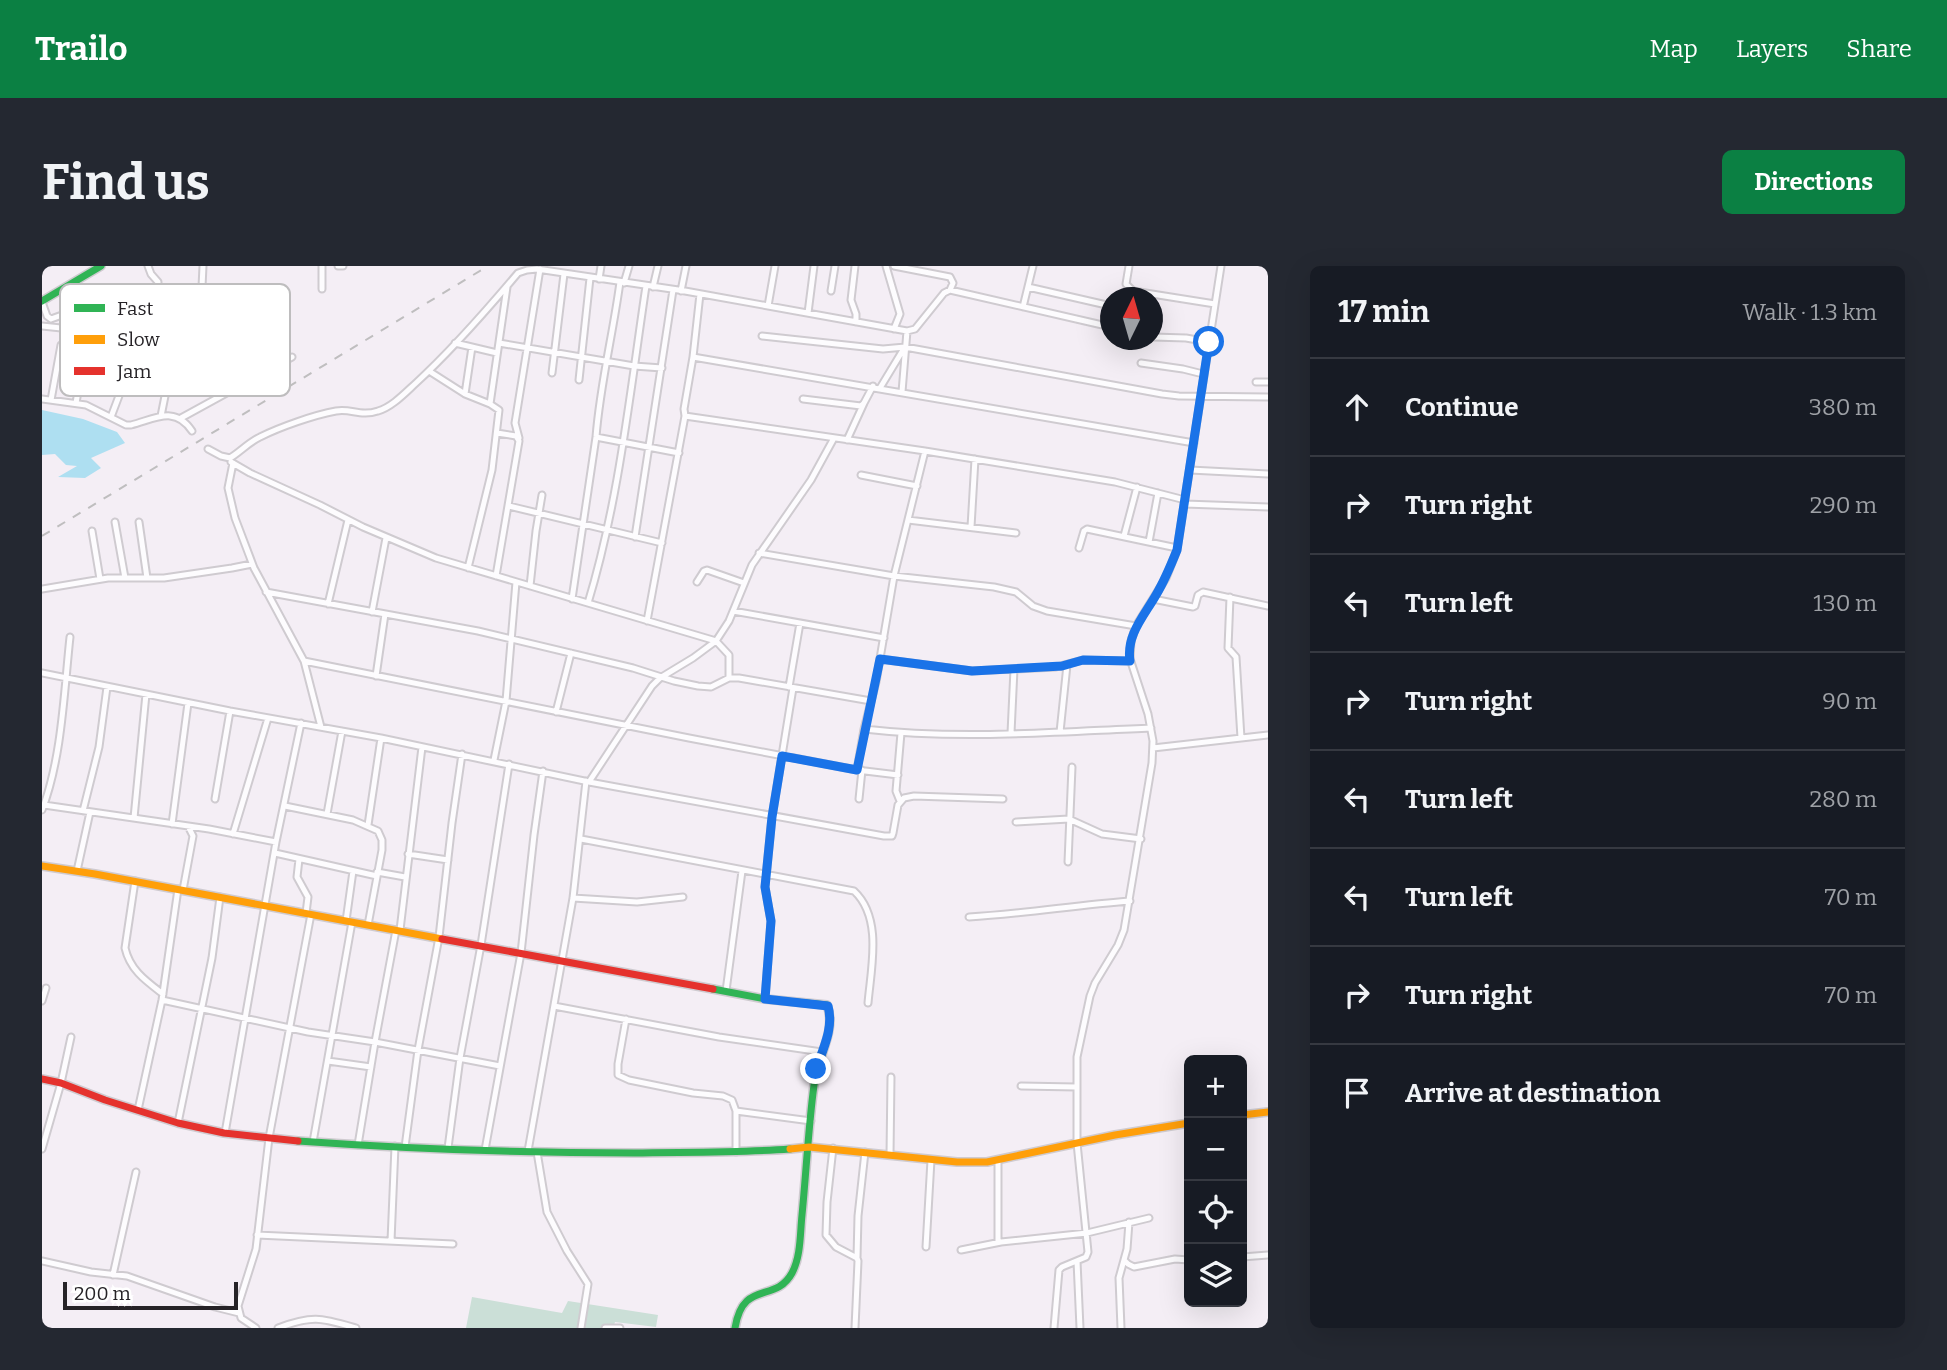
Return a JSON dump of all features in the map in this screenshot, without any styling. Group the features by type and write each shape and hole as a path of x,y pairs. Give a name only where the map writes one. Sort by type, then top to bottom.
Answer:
{"main road":[{"path":"72,284 101,266"},
{"path":"42,302 60,291"},
{"path":"42,866 765,999 828,1006 830,1024 816,1069 799,1244 793,1272 783,1283 745,1301 737,1311 735,1328"},
{"path":"42,1079 178,1123 225,1133 358,1145 532,1152 736,1152 809,1147 957,1162 998,1160 1184,1124"},
{"path":"1247,1114 1268,1112"}],"street":[{"path":"148,266 159,284"},
{"path":"202,284 203,266"},
{"path":"322,266 322,289"},
{"path":"338,266 343,266"},
{"path":"576,266 576,275"},
{"path":"599,279 601,266"},
{"path":"572,598 598,411 622,282 629,266"},
{"path":"653,287 658,266"},
{"path":"681,291 686,266"},
{"path":"768,306 775,266"},
{"path":"808,313 814,266"},
{"path":"831,291 835,266"},
{"path":"855,266 851,300 856,321"},
{"path":"886,266 900,314 894,329"},
{"path":"894,266 950,277 953,283 950,290"},
{"path":"1023,307 1033,266"},
{"path":"1129,266 1126,284 1133,291 1214,304"},
{"path":"1054,1328 1059,1270 1088,1255 1077,1143 1077,1057 1087,1006 1095,983 1122,937 1141,839 1153,748 1151,729 1130,661 1129,649 1136,626 1166,578 1177,548 1221,266"},
{"path":"225,458 233,456 260,437 324,414 337,411 368,414 381,411 400,398 429,371 518,273 527,270 554,269 564,274 681,291 907,331 915,330 944,293 950,290 1100,324"},
{"path":"496,576 519,438 515,423 540,270"},
{"path":"552,373 564,274"},
{"path":"579,380 590,278"},
{"path":"588,603 608,530 646,286"},
{"path":"1028,286 1100,303"},
{"path":"490,404 507,287"},
{"path":"635,537 673,290"},
{"path":"647,621 685,416 699,294"},
{"path":"42,302 47,316 51,319 60,316"},
{"path":"42,326 60,329"},
{"path":"902,392 907,331"},
{"path":"762,336 883,349 905,347 1162,394 1268,397"},
{"path":"1163,337 1209,342"},
{"path":"455,343 497,353"},
{"path":"499,343 607,362 662,368"},
{"path":"465,394 472,347"},
{"path":"847,440 864,403 905,347"},
{"path":"51,400 60,350"},
{"path":"693,357 1194,443"},
{"path":"1141,363 1203,374"},
{"path":"429,371 465,394 499,410 487,493 468,568"},
{"path":"1256,382 1268,382"},
{"path":"76,404 77,396"},
{"path":"111,417 119,396"},
{"path":"161,416 165,396"},
{"path":"181,418 221,396"},
{"path":"42,399 96,409 131,425 161,416 174,416 181,418 192,431"},
{"path":"803,399 861,405 864,403"},
{"path":"685,416 975,459 1137,487 1185,502 1268,507"},
{"path":"497,433 519,438"},
{"path":"596,437 679,453"},
{"path":"581,1328 588,1284 547,1212 532,1152 573,898 588,781 627,726 644,696 660,678 716,641 733,611 759,553 811,480 834,438"},
{"path":"208,449 250,473 386,538 468,568 716,641 729,655 729,678"},
{"path":"859,799 864,729 880,659 894,576 925,451"},
{"path":"971,527 975,459"},
{"path":"233,463 228,480 228,495 252,564 304,661 321,727"},
{"path":"1190,470 1268,474"},
{"path":"861,475 917,486"},
{"path":"1124,536 1137,487"},
{"path":"1149,542 1158,493"},
{"path":"530,586 542,495"},
{"path":"509,506 662,543"},
{"path":"328,604 348,520"},
{"path":"908,520 1016,533"},
{"path":"115,522 125,578"},
{"path":"139,522 147,578"},
{"path":"1079,548 1087,529 1177,548"},
{"path":"92,531 100,579"},
{"path":"372,612 386,538"},
{"path":"759,553 894,576 994,587 1016,592 1033,606 1047,611 1136,626"},
{"path":"42,589 100,579 178,576 252,564"},
{"path":"697,582 707,570 744,583"},
{"path":"494,761 506,701 516,582"},
{"path":"266,592 451,625 633,668 660,678 711,687 729,678 739,678 871,701"},
{"path":"1153,599 1189,608 1195,606 1200,592 1268,606"},
{"path":"1230,597 1228,648 1236,657 1241,738"},
{"path":"733,611 884,638"},
{"path":"376,676 384,614"},
{"path":"765,999 771,921 765,892 766,876 800,623"},
{"path":"70,637 52,777 43,807 188,826 276,842"},
{"path":"556,712 571,653"},
{"path":"880,659 972,671 1067,665 1083,660 1130,661"},
{"path":"304,661 782,756 898,775"},
{"path":"1060,732 1067,665"},
{"path":"1011,733 1014,669"},
{"path":"42,673 772,817 888,836 893,833 900,801 897,794 901,733"},
{"path":"77,871 107,687"},
{"path":"134,818 146,694"},
{"path":"172,824 188,703"},
{"path":"215,799 230,711"},
{"path":"233,834 268,718"},
{"path":"225,1133 276,842 301,723"},
{"path":"864,729 901,733 990,735 1151,729"},
{"path":"327,814 342,731"},
{"path":"1153,748 1268,735"},
{"path":"368,825 381,738"},
{"path":"358,1145 375,1042 398,930 422,747"},
{"path":"405,1147 418,1050 439,937 463,754"},
{"path":"448,1148 460,1058 481,945 509,764"},
{"path":"1068,862 1072,767"},
{"path":"485,1150 521,953 543,771"},
{"path":"900,801 914,796 1003,799"},
{"path":"285,806 368,825 378,831 382,840 368,925"},
{"path":"1016,822 1069,820 1102,834 1141,839"},
{"path":"138,1110 192,836 188,826"},
{"path":"580,839 854,891 860,896 870,916 873,950 868,1003"},
{"path":"275,853 353,871 405,877"},
{"path":"408,854 448,860"},
{"path":"256,1328 244,1325 238,1306 253,1261 269,1138 309,914 308,897 297,877 299,859"},
{"path":"313,1142 349,921 353,871"},
{"path":"726,991 742,871"},
{"path":"135,881 125,948 127,957 135,971 162,997 288,1028 500,1066"},
{"path":"178,1123 212,958 220,897"},
{"path":"573,898 637,902 683,897"},
{"path":"969,917 1130,901"},
{"path":"42,1001 46,988"},
{"path":"554,1006 732,1040 822,1052"},
{"path":"625,1019 617,1069 620,1077 673,1089 728,1097 734,1103 736,1111 736,1152"},
{"path":"42,1149 71,1037"},
{"path":"328,1061 371,1067"},
{"path":"890,1155 891,1077"},
{"path":"1021,1086 1076,1087"},
{"path":"736,1111 811,1121"},
{"path":"391,1241 395,1146"},
{"path":"833,1148 826,1235 836,1247 857,1258"},
{"path":"855,1328 858,1216 865,1152"},
{"path":"926,1247 931,1160"},
{"path":"998,1160 998,1242"},
{"path":"113,1275 136,1172"},
{"path":"961,1250 998,1242 1087,1233 1149,1218"},
{"path":"1121,1328 1119,1274 1128,1249 1129,1223"},
{"path":"257,1235 453,1244"},
{"path":"1247,1257 1268,1255"},
{"path":"1124,1260 1134,1267 1184,1260"},
{"path":"42,1261 127,1276 239,1313"},
{"path":"1077,1261 1080,1328"},
{"path":"278,1328 312,1318 356,1328"},
{"path":"605,1328 620,1328"}],"green space":[{"path":"472,1297 562,1313 568,1301 658,1315 656,1327 615,1322 613,1328 466,1328"}],"water":[{"path":"42,410 83,419 117,432 125,443 91,458 101,468 85,478 58,477 77,466 66,465 55,454 42,455"}],"railway":[{"path":"290,386 488,266"},
{"path":"42,536 273,396"}],"traffic: fast":[{"path":"71,284 101,266"},
{"path":"42,301 60,290"},
{"path":"713,989 765,999 827,1005 830,1021 814,1083 800,1245 795,1266 785,1282 777,1288 752,1297 745,1303 735,1328"},
{"path":"298,1141 550,1152 790,1149"}],"traffic: slow":[{"path":"42,866 442,939"},
{"path":"1247,1114 1268,1112"},
{"path":"790,1149 809,1147 957,1162 987,1162 1115,1135 1184,1124"}],"traffic: jam":[{"path":"442,939 713,989"},
{"path":"42,1079 178,1123 224,1133 298,1141"}],"route":[{"path":"816,1069 828,1037 828,1006 765,999 771,921 765,887 782,756 857,770 880,659 972,671 1062,666 1083,660 1130,661 1129,649 1136,626 1166,578 1177,550 1209,342"}]}
